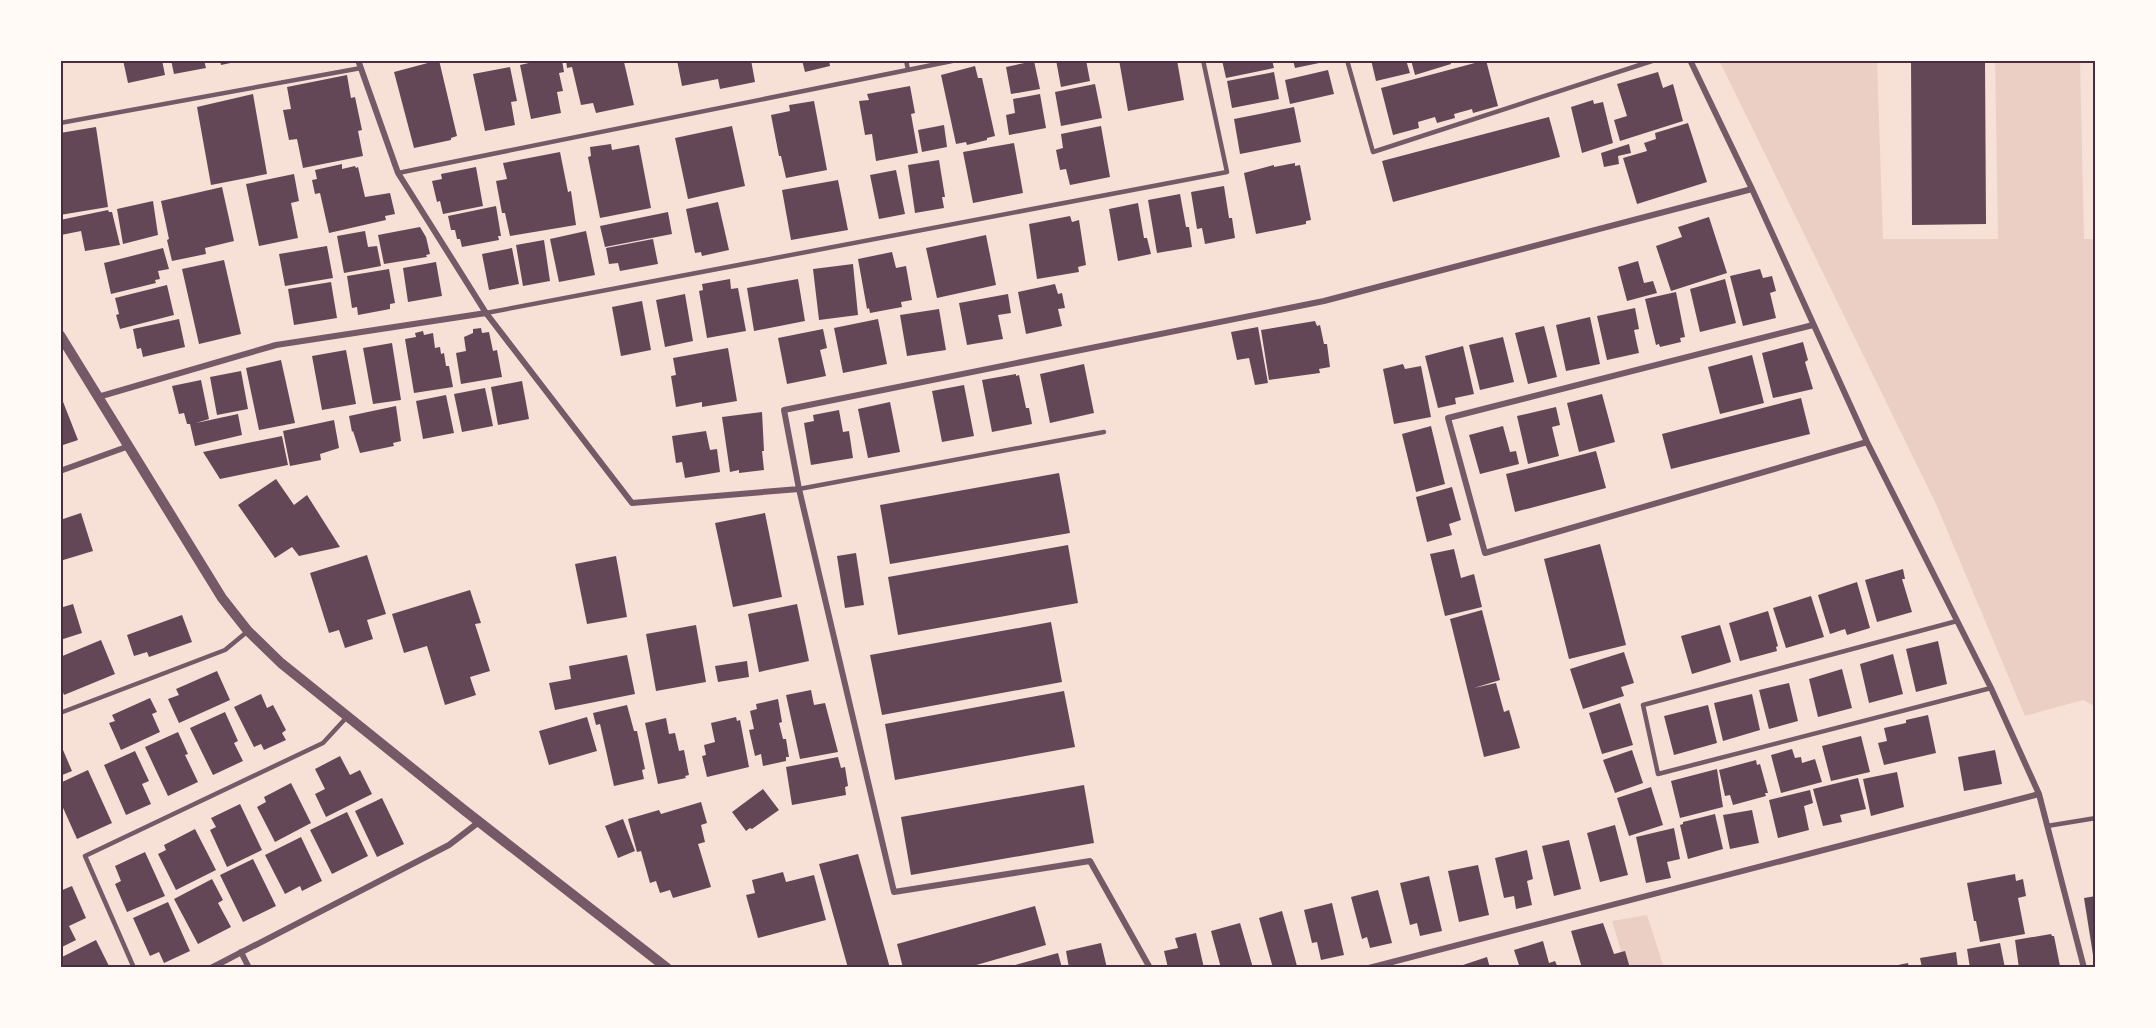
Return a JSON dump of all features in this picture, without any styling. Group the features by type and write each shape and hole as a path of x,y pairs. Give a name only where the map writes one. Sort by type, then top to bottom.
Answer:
{"street":[{"path":"358,60 398,173 486,313 632,504 799,489"},
{"path":"1690,60 1752,189 1867,442 1991,688 2039,794 2084,968"},
{"path":"1150,968 1090,861 894,892 799,489 784,410 1324,301 1752,189"},
{"path":"98,397 276,345 486,313"},
{"path":"1813,326 1448,418 1485,553 1867,442"},
{"path":"60,335 222,598 248,631 281,663 346,718 667,968"},
{"path":"60,471 129,446"},
{"path":"1369,968 2039,794"},
{"path":"211,968 450,845 479,822"},
{"path":"242,952 249,968"}],"lane":[{"path":"906,60 908,70"},
{"path":"398,173 957,60"},
{"path":"486,313 1227,172 1203,60"},
{"path":"1347,60 1373,152 1655,60"},
{"path":"60,123 361,68"},
{"path":"799,489 1104,432"},
{"path":"1957,621 1643,705 1658,774 1991,688"},
{"path":"60,713 225,650 248,631"},
{"path":"134,968 84,856 323,743 346,718"},
{"path":"2047,826 2096,818"}],"shaded area":[{"path":"1719,60 1877,60 1883,239 1998,239 1995,60 2080,60 2084,239 2092,239 2096,246 2096,707 2083,700 2025,716 1936,504"},
{"path":"1647,915 1664,968 1626,968 1612,921"}],"building":[{"path":"123,60 162,60 165,75 128,83"},
{"path":"171,60 204,60 206,68 174,74"},
{"path":"220,60 240,60 240,61 221,65"},
{"path":"439,60 457,136 451,140 414,148 394,72"},
{"path":"542,60 562,60 564,72 559,73 563,91 557,92 561,113 531,119 520,65"},
{"path":"566,60 621,60 621,63 624,62 634,105 596,113 593,103 581,105 572,67 567,68"},
{"path":"677,60 751,60 755,82 720,89 718,79 682,86"},
{"path":"802,60 829,60 830,66 805,72"},
{"path":"1056,60 1086,60 1090,81 1061,87"},
{"path":"1119,60 1177,60 1184,100 1128,111"},
{"path":"1222,60 1272,60 1274,68 1226,78"},
{"path":"1293,60 1323,60 1324,62 1295,68"},
{"path":"1371,60 1406,60 1410,73 1376,81"},
{"path":"1411,60 1450,60 1451,64 1415,75"},
{"path":"1486,60 1498,106 1473,113 1472,109 1454,114 1455,118 1437,123 1435,117 1418,122 1419,128 1393,135 1381,88"},
{"path":"1911,60 1985,60 1986,224 1912,225"},
{"path":"1034,61 1040,89 1011,94 1006,67"},
{"path":"975,66 978,78 982,78 995,136 967,145 966,142 956,144 941,75"},
{"path":"510,67 517,101 511,102 515,125 485,131 473,74"},
{"path":"1328,70 1334,94 1290,104 1285,80"},
{"path":"1274,72 1279,99 1232,108 1227,81"},
{"path":"1658,72 1663,88 1673,84 1683,121 1620,141 1614,120 1627,116 1617,84"},
{"path":"347,75 351,98 355,97 362,130 358,131 363,156 303,168 297,139 289,140 283,110 291,109 287,87"},
{"path":"1095,84 1102,118 1061,126 1055,92"},
{"path":"910,86 915,113 911,114 918,153 876,161 872,134 865,135 859,101 869,100 867,94"},
{"path":"253,94 267,174 211,185 197,107"},
{"path":"1040,94 1046,128 1009,135 1006,115 1015,113 1013,99"},
{"path":"1593,100 1594,104 1603,102 1613,143 1582,153 1571,107"},
{"path":"814,101 827,170 786,178 771,115 790,111 789,105"},
{"path":"1294,107 1301,142 1240,154 1234,119"},
{"path":"1549,117 1560,157 1393,202 1382,161"},
{"path":"1688,123 1707,182 1637,204 1623,158 1647,151 1644,143 1656,139 1655,133"},
{"path":"944,125 947,147 922,152 918,130"},
{"path":"732,126 745,186 688,199 675,138"},
{"path":"1101,126 1110,177 1070,185 1066,169 1060,170 1056,150 1063,148 1061,134"},
{"path":"96,127 108,207 60,215 60,133"},
{"path":"1014,143 1023,193 973,203 963,152"},
{"path":"611,144 612,150 639,145 651,208 600,218 588,157 591,156 590,147"},
{"path":"1629,144 1631,153 1618,156 1619,164 1604,167 1601,153"},
{"path":"560,152 568,192 571,191 576,225 510,236 505,213 502,213 496,181 507,179 503,163"},
{"path":"939,160 945,197 942,197 944,208 915,213 908,165"},
{"path":"1295,163 1295,166 1300,165 1311,220 1306,221 1306,224 1256,234 1244,173 1274,165 1274,167"},
{"path":"342,164 342,169 358,167 365,197 390,193 395,214 385,216 386,220 329,233 320,193 315,194 312,180 317,179 315,170"},
{"path":"476,167 483,206 443,214 440,201 437,202 432,181 442,179 441,174"},
{"path":"896,170 905,214 879,219 870,175"},
{"path":"294,174 299,201 291,203 298,238 259,246 246,184"},
{"path":"838,180 848,230 791,240 782,190"},
{"path":"1224,186 1235,238 1205,244 1202,228 1197,229 1191,192"},
{"path":"222,187 234,241 205,248 206,254 172,261 161,201"},
{"path":"1180,194 1192,247 1157,253 1148,200"},
{"path":"153,201 158,235 123,244 117,209"},
{"path":"718,202 729,250 702,256 701,252 695,253 686,209"},
{"path":"1138,203 1144,238 1147,238 1151,254 1118,261 1109,209"},
{"path":"496,206 501,236 498,236 499,240 462,247 455,230 451,230 448,216"},
{"path":"108,210 112,212 120,245 85,251 81,231 61,235 60,220"},
{"path":"668,212 672,234 605,247 600,226"},
{"path":"1070,216 1072,222 1079,220 1086,265 1078,267 1079,272 1037,279 1029,224"},
{"path":"1709,217 1727,273 1671,291 1656,246 1682,237 1678,227"},
{"path":"420,227 426,237 430,254 426,255 427,257 384,264 378,235"},
{"path":"365,231 368,247 377,246 381,266 344,273 337,236"},
{"path":"586,231 595,275 559,282 550,239"},
{"path":"986,235 996,285 937,298 926,248"},
{"path":"653,239 658,264 620,271 618,263 609,264 606,248"},
{"path":"544,240 550,281 523,286 516,245"},
{"path":"327,246 333,278 285,286 279,254"},
{"path":"163,248 169,269 158,271 160,279 155,280 156,283 111,294 104,263"},
{"path":"512,248 519,284 489,290 482,254"},
{"path":"892,252 896,268 906,266 912,300 901,302 902,307 870,313 869,308 867,309 858,259"},
{"path":"224,260 241,334 199,344 182,269"},
{"path":"1638,261 1644,283 1653,281 1657,293 1627,301 1618,267"},
{"path":"436,262 442,296 408,302 403,268"},
{"path":"853,264 858,315 819,320 813,269"},
{"path":"389,269 395,303 390,304 390,309 358,315 357,307 352,308 347,276"},
{"path":"1760,269 1763,278 1772,276 1776,291 1770,293 1776,318 1743,326 1730,276"},
{"path":"730,279 731,289 738,288 746,331 707,338 699,291 703,290 702,284"},
{"path":"798,279 805,321 754,331 747,288"},
{"path":"1725,279 1736,323 1700,332 1690,289"},
{"path":"331,282 337,318 294,325 288,289"},
{"path":"1055,284 1058,294 1062,293 1065,308 1058,309 1062,326 1026,334 1018,292"},
{"path":"167,285 174,315 120,329 115,298"},
{"path":"1676,292 1685,337 1680,338 1681,342 1660,347 1659,344 1656,345 1645,299"},
{"path":"685,294 693,341 665,347 656,300"},
{"path":"1008,294 1011,313 998,315 1003,339 967,345 959,303"},
{"path":"642,301 651,350 621,356 612,307"},
{"path":"1635,308 1639,329 1634,330 1639,353 1607,360 1597,316"},
{"path":"939,309 946,350 907,356 900,315"},
{"path":"1590,317 1600,364 1566,371 1556,325"},
{"path":"179,319 185,347 143,357 141,348 137,349 133,329"},
{"path":"878,319 887,364 843,373 834,328"},
{"path":"1315,321 1317,326 1320,325 1324,344 1327,344 1330,367 1319,369 1320,373 1269,380 1261,330"},
{"path":"1544,326 1557,377 1528,384 1515,333"},
{"path":"1258,327 1268,383 1255,385 1249,358 1237,360 1231,332"},
{"path":"481,328 482,333 489,332 493,351 497,350 502,377 461,384 456,353 466,351 464,337 473,333 473,329"},
{"path":"823,329 827,348 820,350 826,376 787,384 778,338"},
{"path":"423,331 424,335 433,333 435,348 440,347 441,354 444,353 453,387 414,393 405,339 416,337 415,333"},
{"path":"1503,337 1514,382 1480,390 1469,345"},
{"path":"1803,342 1808,360 1805,362 1813,389 1773,398 1762,353"},
{"path":"392,343 401,400 373,404 363,348"},
{"path":"1463,346 1474,394 1455,398 1456,404 1438,408 1425,356"},
{"path":"728,348 737,401 702,407 702,402 676,407 671,376 676,375 673,358"},
{"path":"346,350 356,404 322,410 312,356"},
{"path":"1752,355 1764,403 1720,414 1708,367"},
{"path":"281,360 295,423 259,430 246,368"},
{"path":"1084,364 1094,413 1050,423 1040,374"},
{"path":"1403,364 1405,369 1421,366 1431,417 1394,424 1383,369"},
{"path":"241,371 248,409 217,415 210,377"},
{"path":"1016,374 1016,376 1019,375 1032,424 992,432 982,380"},
{"path":"201,380 209,419 196,423 238,414 242,435 195,446 190,424 187,424 184,413 179,414 172,386"},
{"path":"522,381 529,419 498,425 491,387"},
{"path":"964,385 974,436 942,442 932,391"},
{"path":"485,388 493,426 462,432 454,394"},
{"path":"60,394 78,440 60,446"},
{"path":"1602,394 1615,442 1579,452 1567,403"},
{"path":"446,395 454,433 423,439 416,401"},
{"path":"1801,398 1810,434 1671,469 1662,434"},
{"path":"890,402 900,452 868,458 858,409"},
{"path":"396,406 401,441 393,443 394,446 360,453 349,416"},
{"path":"1556,407 1560,425 1552,427 1559,456 1528,464 1517,416"},
{"path":"839,410 843,432 849,431 853,458 811,465 804,423 814,421 813,415"},
{"path":"762,412 764,470 730,472 722,417"},
{"path":"334,420 339,448 320,454 321,460 290,466 283,431"},
{"path":"1431,426 1445,484 1416,492 1402,434"},
{"path":"1503,426 1510,452 1516,451 1519,464 1480,474 1469,435"},
{"path":"706,431 710,450 717,449 720,472 685,478 682,462 676,463 672,436"},
{"path":"282,436 288,465 220,479 203,452"},
{"path":"1596,451 1606,488 1515,512 1506,474"},
{"path":"1059,473 1070,533 890,564 880,505"},
{"path":"276,479 294,505 307,495 340,547 299,556 292,547 275,558 238,505"},
{"path":"1452,487 1461,520 1449,524 1452,535 1427,542 1416,497"},
{"path":"81,513 93,551 60,561 60,520"},
{"path":"765,513 782,597 733,607 715,523"},
{"path":"1600,544 1626,645 1569,659 1544,559"},
{"path":"1068,545 1078,603 898,635 888,577"},
{"path":"1454,549 1461,578 1474,574 1482,607 1445,616 1430,554"},
{"path":"856,553 864,605 845,608 837,556"},
{"path":"367,555 386,614 367,620 373,639 345,648 339,630 329,633 310,573"},
{"path":"616,556 627,617 587,624 575,564"},
{"path":"1903,569 1905,579 1902,579 1912,612 1877,622 1865,580"},
{"path":"1857,582 1870,628 1847,635 1845,629 1830,634 1818,595"},
{"path":"470,590 481,623 475,624 490,671 470,677 476,695 445,705 427,646 404,653 392,614"},
{"path":"1811,596 1824,637 1786,648 1773,608"},
{"path":"73,604 82,633 60,640 60,608"},
{"path":"797,604 809,661 759,672 748,614"},
{"path":"1482,610 1500,680 1474,688 1496,683 1504,712 1509,710 1520,748 1484,757 1450,619"},
{"path":"1768,611 1778,646 1777,651 1740,661 1729,623"},
{"path":"182,615 192,642 149,657 147,652 134,656 127,635"},
{"path":"1051,622 1062,682 882,715 870,655"},
{"path":"696,625 706,682 656,691 646,634"},
{"path":"1720,625 1731,662 1692,674 1681,636"},
{"path":"101,640 115,674 64,695 60,685 60,657"},
{"path":"1938,641 1947,684 1916,692 1906,649"},
{"path":"1624,652 1634,683 1621,687 1624,696 1583,709 1570,669"},
{"path":"1893,654 1903,694 1869,703 1860,664"},
{"path":"627,655 635,694 555,710 549,683 571,679 569,666"},
{"path":"747,661 749,677 718,682 715,666"},
{"path":"1842,669 1852,708 1818,717 1809,679"},
{"path":"217,671 230,700 179,723 168,699 179,695 176,689"},
{"path":"1789,683 1798,721 1769,729 1759,690"},
{"path":"811,690 814,705 825,703 838,752 800,759 786,695"},
{"path":"1064,691 1075,747 895,780 885,724"},
{"path":"261,694 267,708 273,705 286,730 282,733 286,740 264,750 261,744 254,747 234,707"},
{"path":"1752,694 1760,730 1723,741 1714,703"},
{"path":"150,698 157,712 152,714 160,732 121,750 109,723 115,721 112,715"},
{"path":"778,699 782,722 779,723 783,739 786,739 789,757 786,757 786,761 763,766 761,754 755,756 749,730 754,729 750,711 757,709 756,704"},
{"path":"1620,703 1633,745 1602,754 1589,713"},
{"path":"627,705 634,731 637,731 645,769 642,770 644,779 614,786 600,724 596,725 593,713"},
{"path":"1708,705 1717,743 1674,755 1664,716"},
{"path":"225,712 238,741 234,743 243,761 213,775 190,728"},
{"path":"1928,715 1936,753 1884,765 1878,743 1887,741 1884,728"},
{"path":"587,717 597,751 549,765 539,731"},
{"path":"736,717 737,721 740,720 749,767 707,777 702,756 706,755 704,745 715,742 711,723"},
{"path":"666,718 669,734 675,733 679,751 684,750 689,775 685,776 686,778 658,784 645,723"},
{"path":"178,732 188,754 185,755 198,782 168,796 145,747"},
{"path":"1861,736 1870,772 1831,781 1822,746"},
{"path":"60,743 72,771 60,776"},
{"path":"1792,749 1795,758 1801,757 1802,763 1815,759 1822,782 1781,793 1771,755"},
{"path":"1632,750 1643,783 1615,793 1603,760"},
{"path":"1995,750 2002,784 1964,791 1958,757"},
{"path":"135,751 149,781 142,784 151,804 126,815 104,765"},
{"path":"340,756 350,775 360,770 372,794 326,817 315,794 325,789 315,769"},
{"path":"838,757 841,768 845,767 848,786 845,787 846,795 792,805 786,767"},
{"path":"1756,760 1757,765 1760,764 1768,793 1765,793 1766,796 1733,805 1730,795 1725,796 1719,770"},
{"path":"1717,769 1723,807 1680,818 1671,781"},
{"path":"88,770 112,823 77,839 60,801 60,783"},
{"path":"1897,772 1904,807 1871,816 1863,779"},
{"path":"1858,778 1866,809 1840,815 1842,822 1823,826 1813,789"},
{"path":"291,783 311,823 275,842 257,807 266,802 264,797"},
{"path":"1084,785 1094,843 911,875 901,817"},
{"path":"1651,787 1663,825 1629,836 1617,798"},
{"path":"763,789 779,810 746,831 732,812"},
{"path":"1810,790 1813,803 1804,806 1809,830 1778,838 1769,800"},
{"path":"382,798 404,844 377,857 355,811"},
{"path":"701,802 707,823 701,825 705,842 698,844 711,887 673,898 670,890 660,893 656,881 650,883 641,851 637,852 628,819 659,810 661,814"},
{"path":"240,804 262,850 227,867 210,830 216,827 211,818"},
{"path":"1752,810 1759,843 1730,849 1723,815"},
{"path":"347,812 368,856 332,874 310,830"},
{"path":"1715,814 1723,849 1688,859 1680,825 1683,822"},
{"path":"623,819 635,851 618,858 605,826"},
{"path":"1615,825 1628,875 1600,882 1587,833"},
{"path":"1674,828 1680,859 1667,862 1671,878 1646,883 1636,837"},
{"path":"195,829 216,870 176,890 158,854 166,850 164,845"},
{"path":"301,837 322,881 302,891 300,886 285,894 265,855"},
{"path":"1569,840 1581,889 1554,896 1542,846"},
{"path":"1527,850 1533,879 1527,881 1532,905 1516,909 1514,896 1504,898 1495,858"},
{"path":"145,852 165,896 127,912 115,884 121,881 115,866"},
{"path":"858,854 890,968 848,968 819,864"},
{"path":"253,859 276,906 243,922 220,875"},
{"path":"1478,865 1489,915 1459,922 1448,871"},
{"path":"783,872 786,882 814,875 826,920 758,938 746,895 755,893 752,880"},
{"path":"2015,874 2016,881 2023,879 2026,896 2018,898 2025,934 1980,942 1967,883"},
{"path":"1429,876 1442,931 1420,936 1417,923 1410,925 1400,883"},
{"path":"212,879 223,900 218,903 231,927 198,944 174,899"},
{"path":"72,886 86,918 69,926 76,940 60,948 60,891"},
{"path":"1378,890 1392,943 1370,948 1367,937 1362,939 1351,897"},
{"path":"2096,896 2096,954 2093,955 2084,898"},
{"path":"168,902 190,951 164,963 159,952 150,956 133,918"},
{"path":"1332,903 1344,955 1321,960 1317,942 1312,943 1304,910"},
{"path":"1035,906 1046,945 966,968 903,968 897,944"},
{"path":"1282,911 1297,966 1273,968 1259,918"},
{"path":"1240,923 1253,968 1221,968 1211,931"},
{"path":"1603,923 1614,954 1625,951 1630,968 1582,968 1571,931"},
{"path":"1196,933 1204,968 1168,968 1164,951 1178,948 1175,938"},
{"path":"2051,934 2054,936 2060,966 2019,968 2015,940"},
{"path":"96,940 110,968 63,968 60,958"},
{"path":"1543,941 1549,963 1555,961 1558,968 1520,968 1514,950"},
{"path":"1101,943 1107,968 1069,968 1066,951"},
{"path":"2000,943 2005,968 1970,968 1967,949"},
{"path":"1956,952 1958,968 1922,968 1920,958"},
{"path":"1058,953 1062,968 1008,968 1008,967"},
{"path":"1487,957 1490,968 1454,968"},
{"path":"1908,963 1909,968 1888,968 1888,967"}]}
